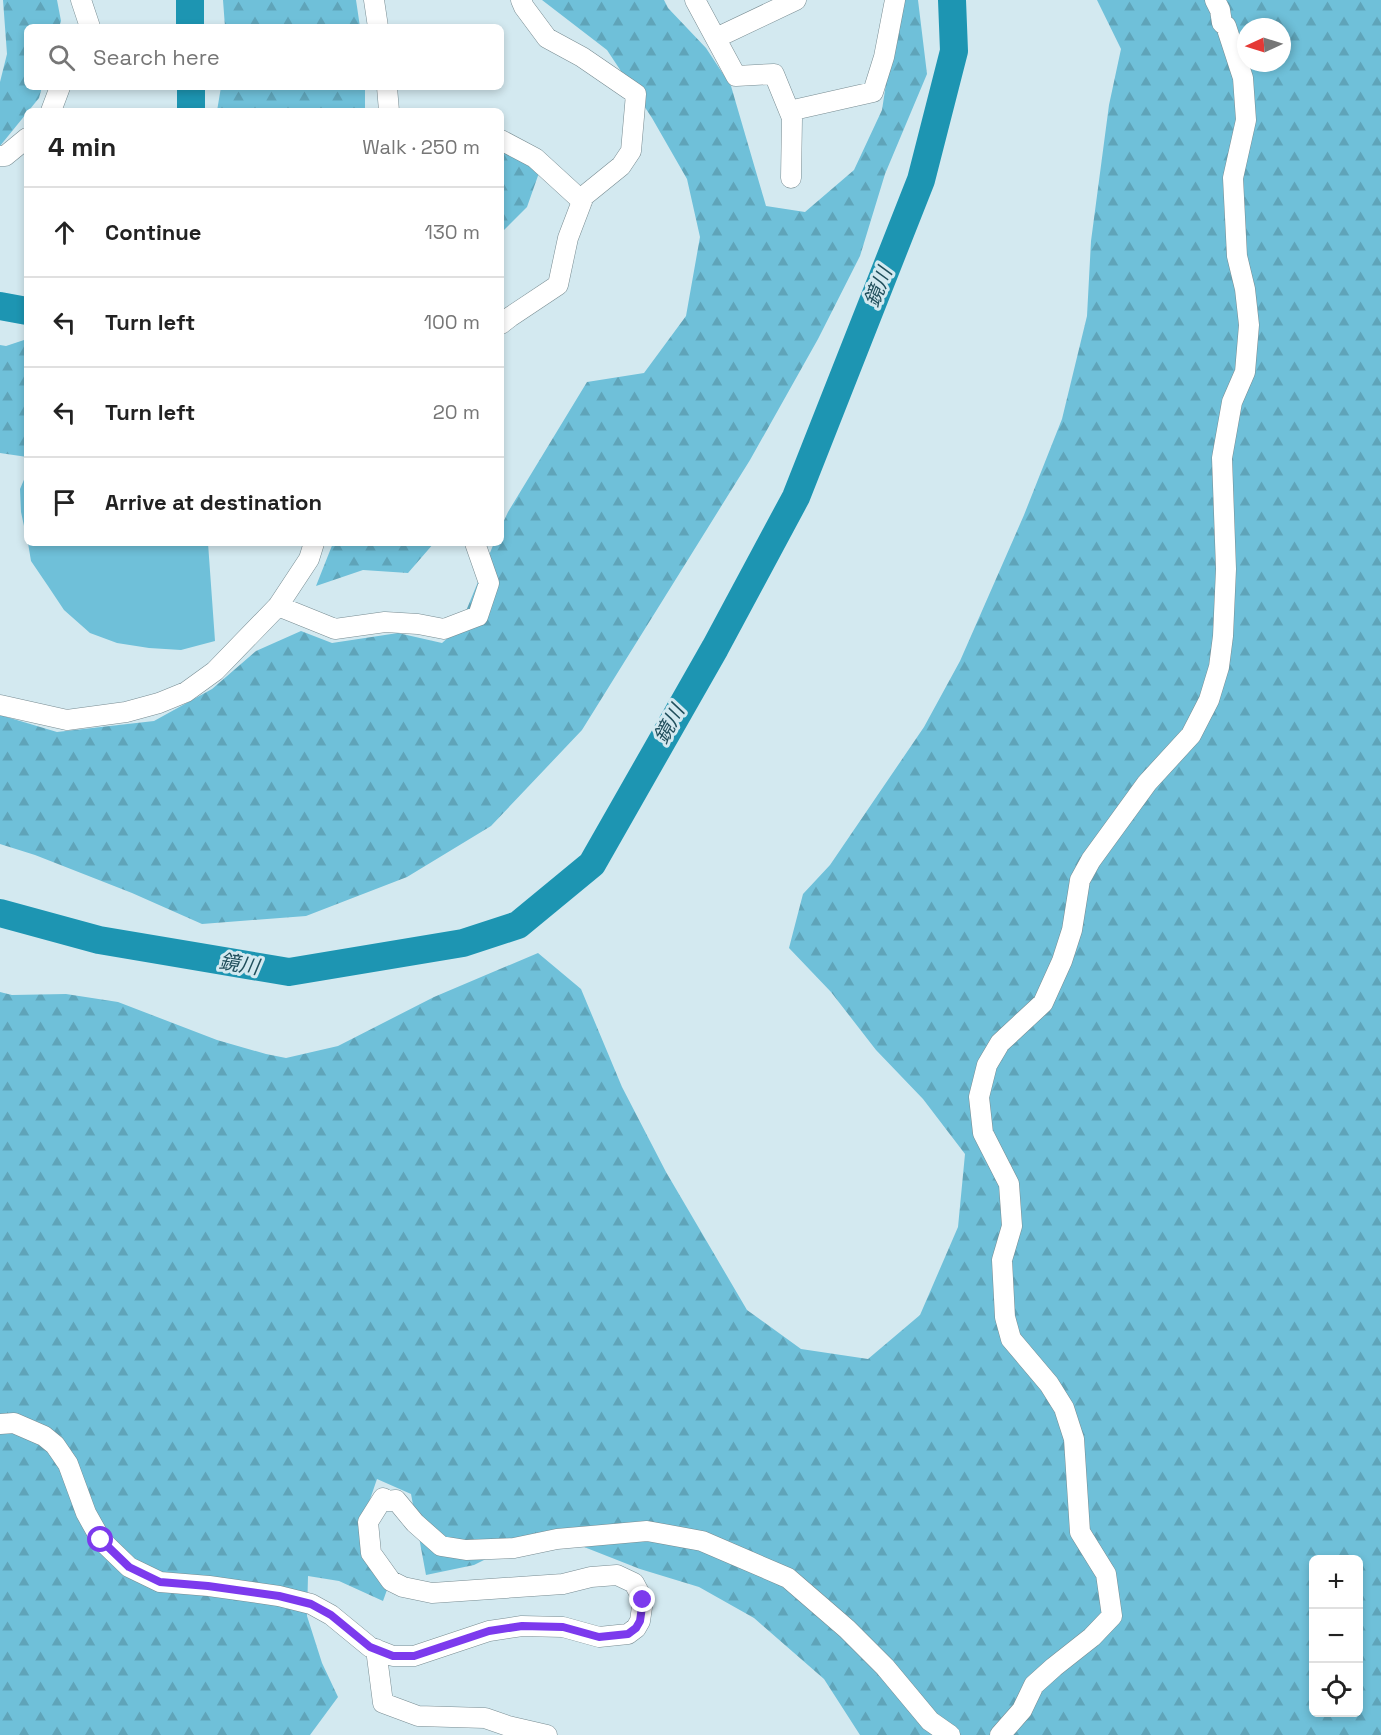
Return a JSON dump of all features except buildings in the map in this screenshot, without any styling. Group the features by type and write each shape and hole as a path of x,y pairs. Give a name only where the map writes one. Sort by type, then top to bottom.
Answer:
{"street":[{"path":"72,0 76,24"},
{"path":"81,0 89,24"},
{"path":"374,0 378,24"},
{"path":"504,322 558,285 568,237 584,196 621,166 631,151 636,94 582,57 547,38 524,8 521,0"},
{"path":"695,0 736,76 774,74 792,118 791,177"},
{"path":"716,38 796,0"},
{"path":"789,111 873,92 884,57 895,0"},
{"path":"1000,1735 1022,1710 1034,1685 1092,1637 1112,1616 1106,1574 1080,1532 1074,1439 1064,1408 1049,1384 1011,1339 1005,1317 1002,1260 1012,1226 1010,1184 983,1133 979,1097 987,1065 1000,1043 1043,1004 1062,961 1072,930 1080,880 1091,860 1147,783 1191,735 1209,700 1219,667 1226,570 1222,458 1232,402 1245,372 1249,325 1245,289 1237,256 1233,178 1245,120 1243,78 1215,0"},
{"path":"52,108 59,90"},
{"path":"0,156 4,156 24,140"},
{"path":"504,142 535,158 582,201"},
{"path":"0,705 67,720 126,712 159,703 186,692 215,671 279,606 309,559 313,546"},
{"path":"279,606 335,629 385,622 418,624 444,629 478,616 489,583 476,546"},
{"path":"0,1424 14,1423 44,1436 55,1445 68,1464 86,1513 101,1540 129,1567 160,1582 267,1594 311,1604 331,1615 370,1647 393,1656 414,1656 489,1631 522,1626 563,1627 599,1637 628,1634 636,1628 640,1621 643,1600 634,1583 617,1575 591,1577 563,1584 432,1593 403,1587 391,1581 371,1553 369,1522 383,1498 387,1501 396,1500 416,1523 441,1545 466,1550 514,1548 557,1539 647,1531 702,1541 788,1578 847,1629 885,1667 930,1721 950,1735"},
{"path":"376,1649 382,1703 418,1716 485,1718 547,1735"}],"green space":[{"path":"3,0 57,0 60,24 24,24 24,90 41,90 39,98 31,108 24,108 24,116 0,146 0,82 7,54"},
{"path":"223,0 356,0 360,24 225,24"},
{"path":"542,0 664,0 668,8 706,48 731,86 766,206 805,212 854,170 882,110 893,38 886,0 918,0 927,74 885,174 860,256 818,339 750,460 582,730 491,826 407,877 306,916 202,924 132,893 35,855 0,844 0,715 57,732 154,721 212,689 256,651 301,631 332,643 398,633 442,643 459,628 493,546 504,546 504,521 508,512 587,382 644,373 686,316 700,237 687,179 652,118 607,50"},
{"path":"1097,0 1381,0 1381,1735 860,1735 824,1679 754,1618 699,1587 640,1569 579,1545 522,1541 474,1565 426,1575 411,1494 377,1479 364,1517 393,1573 383,1601 339,1581 308,1576 307,1616 322,1663 338,1697 310,1735 0,1735 0,992 12,995 66,994 118,1002 217,1040 286,1058 338,1046 434,997 538,953 581,989 622,1087 666,1172 747,1310 801,1349 868,1359 920,1315 958,1227 965,1154 923,1099 876,1050 831,992 789,948 803,894 830,865 924,727 960,661 1024,515 1062,419 1087,316 1091,241 1109,105 1121,49"},
{"path":"220,90 365,90 365,108 218,108"},
{"path":"504,152 540,170 527,207 504,230"},
{"path":"24,340 24,457 0,453 0,345 6,346"},
{"path":"24,480 24,526 21,512 20,489"},
{"path":"28,546 208,546 215,641 181,650 149,648 117,643 90,633 64,610 31,561"},
{"path":"332,546 431,546 408,573 363,570 316,586"}],"waterway":[{"name":"鏡川","path":"190,0 190,24"},
{"name":"鏡川","path":"0,913 99,940 289,972 463,943 518,925 592,864 715,648 796,497 921,180 954,51 952,0"},
{"name":"鏡川","path":"191,90 191,108"},
{"name":"鏡川","path":"0,306 24,310"}],"route":[{"path":"101,1540 129,1567 160,1582 279,1596 311,1604 331,1615 370,1647 393,1656 414,1656 489,1631 522,1626 563,1627 599,1637 628,1634 636,1628 640,1621 643,1600"}]}
